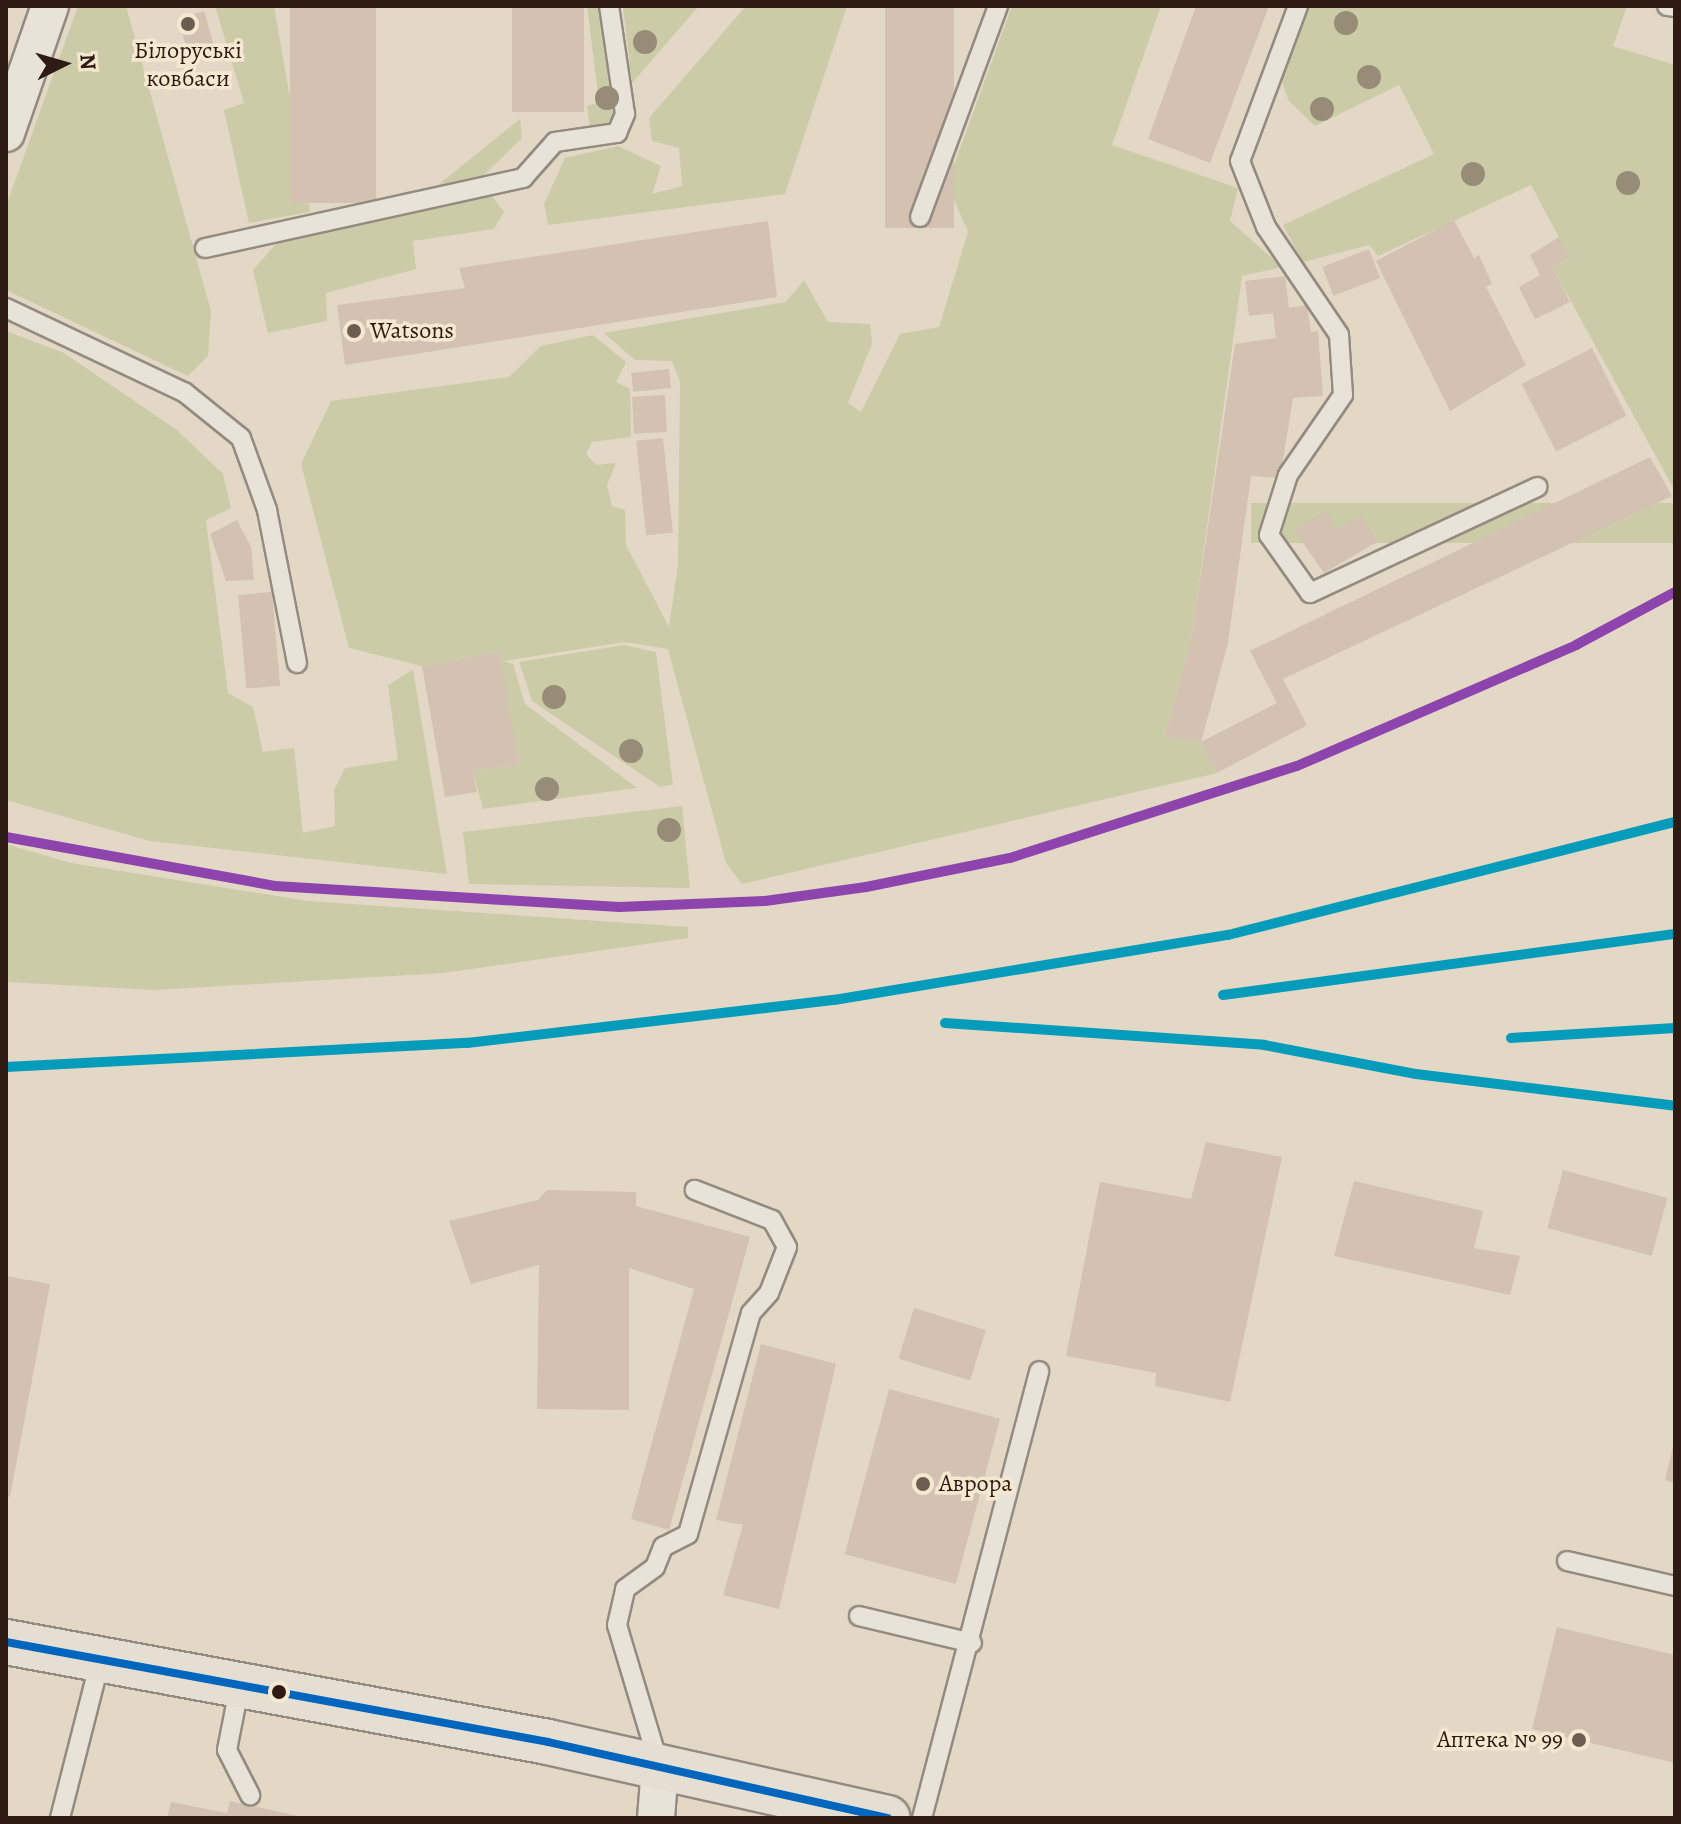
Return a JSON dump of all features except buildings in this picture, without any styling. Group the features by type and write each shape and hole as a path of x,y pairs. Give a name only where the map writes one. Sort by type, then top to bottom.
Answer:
{"main road":[{"path":"6,1642 239,1689 660,1767 888,1818"}],"street":[{"path":"6,133 50,6"},
{"path":"656,1818 660,1767"}],"lane":[{"path":"205,248 523,178 555,142 617,133 625,114 609,6"},
{"path":"920,217 998,6"},
{"path":"1298,6 1240,161 1266,227 1339,335 1343,395 1288,475 1269,535 1310,593 1537,487"},
{"path":"1667,6 1675,7"},
{"path":"6,308 184,392 241,438 267,510 297,663"},
{"path":"660,1767 617,1625 619,1613 625,1589 655,1567 663,1547 688,1534 751,1313 769,1293 787,1247 772,1220 695,1190"},
{"path":"922,1818 972,1643 1039,1371"},
{"path":"1567,1561 1675,1586"},
{"path":"859,1616 972,1643"},
{"path":"60,1818 100,1661"},
{"path":"239,1689 227,1750 250,1795"}],"green space":[{"path":"78,6 126,6 211,311 208,356 188,376 6,290 6,206"},
{"path":"215,6 274,6 310,212 249,223 224,110 244,103"},
{"path":"587,6 601,6 618,115 611,127 590,129 587,106 599,102"},
{"path":"623,6 699,6 632,83"},
{"path":"746,6 847,6 785,194 548,225 544,204 565,158 618,146 661,166 652,194 682,186 679,148 652,141 649,118"},
{"path":"1012,6 1161,6 1112,145 1238,188 1230,221 1282,267 1242,276 1191,641 1164,736 1201,742 1217,773 742,884 726,863 668,649 625,642 503,661 513,664 525,704 637,788 483,809 473,771 519,764 498,652 422,666 349,648 301,464 331,401 509,377 541,346 593,335 626,362 616,382 630,389 631,437 592,442 586,454 596,465 616,463 607,485 612,506 625,510 626,545 669,627 678,565 680,382 672,361 635,360 604,333 786,302 804,280 828,322 870,324 872,344 848,403 861,412 900,334 939,327 968,232 947,184"},
{"path":"1308,6 1627,6 1613,46 1675,65 1675,491 1552,267 1569,256 1531,185 1378,256 1369,245 1303,262 1283,225 1434,154 1399,85 1315,126 1289,101 1281,79"},
{"path":"520,119 522,138 484,175 438,185"},
{"path":"492,196 504,212 494,229 413,241 416,269 326,293 327,321 268,333 253,270 280,239"},
{"path":"6,331 64,353 177,430 223,474 231,508 206,520 228,693 253,707 263,752 294,748 303,833 335,826 334,790 345,768 398,760 388,685 413,670 447,874 150,841 6,800"},
{"path":"1251,503 1675,503 1675,543 1251,543"},
{"path":"624,645 656,652 673,785 660,787 532,701 519,662"},
{"path":"682,806 690,888 469,884 463,832"},
{"path":"6,844 71,863 308,901 688,927 688,938 443,973 155,990 6,982"}],"transit line":[{"path":"6,837 275,886 619,907 765,901 866,887 1010,858 1297,766 1576,645 1675,592"},
{"path":"6,1067 467,1043 834,1000 1228,935 1675,822"},
{"path":"1223,995 1675,934"},
{"path":"945,1023 1264,1045 1416,1074 1675,1106"},
{"path":"1511,1038 1675,1028"},
{"path":"6,1642 548,1742 888,1818"}],"place":[{"name":"Білоруські ковбаси","path":"188,24"},
{"name":"Watsons","path":"354,331"},
{"name":"Аврора","path":"923,1484"},
{"name":"Аптека № 99","path":"1579,1740"}]}
